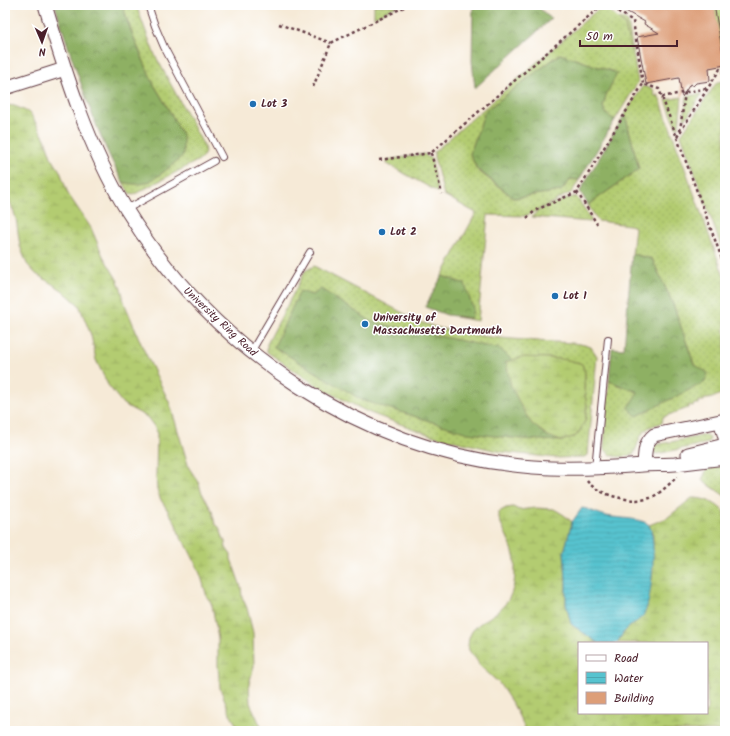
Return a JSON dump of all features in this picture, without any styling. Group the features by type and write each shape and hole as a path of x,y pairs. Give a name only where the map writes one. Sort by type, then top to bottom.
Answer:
{"street":[{"name":"University Ring Road","path":"45,5 65,69 97,150 127,209 155,252 180,284 210,315 251,352 288,380 347,414 407,439 441,450 490,461 532,467 578,469 674,464 696,461 725,450"},
{"path":"5,88 65,69"},
{"path":"644,465 646,447 650,438 654,435 721,421"},
{"name":"University Ring Road","path":"644,465 725,450"}],"lane":[{"path":"148,5 164,47 222,157"},
{"path":"127,209 214,161"},
{"path":"251,352 310,252"},
{"path":"596,468 608,339"},
{"path":"721,421 725,450"}],"path":[{"path":"313,87 332,43 408,5"},
{"path":"379,160 431,153 602,5"},
{"path":"527,218 536,210 577,192 643,84 633,21 608,5"},
{"path":"279,24 332,43"},
{"path":"677,137 720,69 725,76"},
{"path":"643,84 659,90 725,267"},
{"path":"662,97 708,88"},
{"path":"680,133 685,92"},
{"path":"431,153 442,194"},
{"path":"577,192 597,224"},
{"path":"578,469 588,483 599,491 620,497 640,499 656,495 696,461"}],"green space":[{"path":"55,5 122,5 131,31 153,83 183,137 183,155 166,170 150,181 143,184 123,182 117,171 89,106"},
{"path":"122,5 136,5 154,53 204,146 205,153 201,159 133,195 130,194 123,182 127,183 169,110 153,83 131,31"},
{"path":"374,5 399,5 374,17"},
{"path":"473,5 536,5 551,19 475,88 472,61"},
{"path":"715,5 725,5 725,72 723,65"},
{"path":"607,9 625,25 631,52 625,24 619,19 622,18 628,22 638,82 615,120 606,115 603,107 606,95 617,73 560,54 485,111 470,154 477,170 514,198 561,191 571,179 579,180 572,192 526,216 488,215 478,321 455,317 471,318 465,284 442,276 476,213 444,195 434,152 597,10"},
{"path":"560,54 617,73 606,95 603,107 607,115 615,120 579,180 571,179 561,191 514,198 477,169 470,154 485,111"},
{"path":"725,81 725,257 681,135 717,82"},
{"path":"643,86 653,89 655,96 658,96 658,94 725,279 725,391 712,398 699,401 699,404 694,404 693,406 688,405 688,408 663,417 662,423 649,427 645,430 640,438 634,454 621,457 609,454 604,447 609,381 638,392 694,364 673,304 652,259 632,254 635,227 598,221 588,205 639,169 625,114"},
{"path":"702,94 686,118 684,118 687,96"},
{"path":"682,97 679,127 676,127 666,100"},
{"path":"6,105 15,106 30,113 45,139 51,157 60,171 68,194 91,228 103,256 118,281 124,302 142,346 170,404 189,468 199,483 201,491 212,511 215,524 219,527 226,548 231,555 241,587 242,597 247,608 253,633 254,666 249,684 250,703 263,731 240,731 231,716 220,688 218,639 212,605 207,597 196,564 186,544 181,539 175,522 161,500 157,490 156,429 147,417 123,404 108,385 96,360 91,335 79,305 62,290 36,274 27,264 20,246 16,218 5,189"},
{"path":"625,114 639,169 588,205 580,191"},
{"path":"424,154 431,159 438,192 387,164 387,160"},
{"path":"576,196 591,219 591,222 532,217 539,210 545,207"},
{"path":"632,254 652,259 673,304 694,364 708,373 705,382 637,416 628,408 638,392 609,381 612,348 624,349"},
{"path":"314,266 420,322 434,327 479,336 572,343 591,347 597,356 588,455 584,457 556,458 502,452 433,436 370,413 322,389 267,352 267,344 305,271"},
{"path":"442,276 465,284 473,309 471,318 447,315 425,307"},
{"path":"321,289 372,322 500,349 512,360 519,358 547,358 566,360 582,364 585,373 584,389 587,406 585,421 576,436 561,441 521,439 468,433 362,400 274,347 300,291 312,295"},
{"path":"522,357 561,359 582,364 585,373 584,389 587,406 585,421 576,436 561,441 548,436 532,424 511,386 506,362"},
{"path":"706,435 710,438 708,443 657,454 652,451 654,445"},
{"path":"725,465 725,496 702,480 707,468"},
{"path":"692,498 710,502 718,506 725,513 725,731 526,731 514,706 499,683 479,665 468,647 469,639 473,631 478,625 497,612 507,602 514,584 515,568 513,551 499,519 499,512 506,508 513,507 519,510 535,508 554,509 572,522 564,552 566,604 571,624 597,642 578,642 578,714 708,714 708,642 618,642 626,629 634,624 652,579 653,534 649,525 667,518"}],"water":[{"path":"582,508 608,516 638,520 648,524 651,530 653,540 653,568 647,607 644,614 622,634 618,642 597,642 571,624 566,604 564,552 572,522"}],"building":[{"path":"615,5 714,5 725,65 709,68 710,81 696,83 693,86 690,84 682,97 679,78 646,84 637,37 659,33 644,24 645,22"}],"place":[{"name":"Lot 3","path":"253,104"},
{"name":"Lot 2","path":"382,232"},
{"name":"Lot 1","path":"555,296"},
{"name":"University of Massachusetts Dartmouth","path":"365,324"}]}
